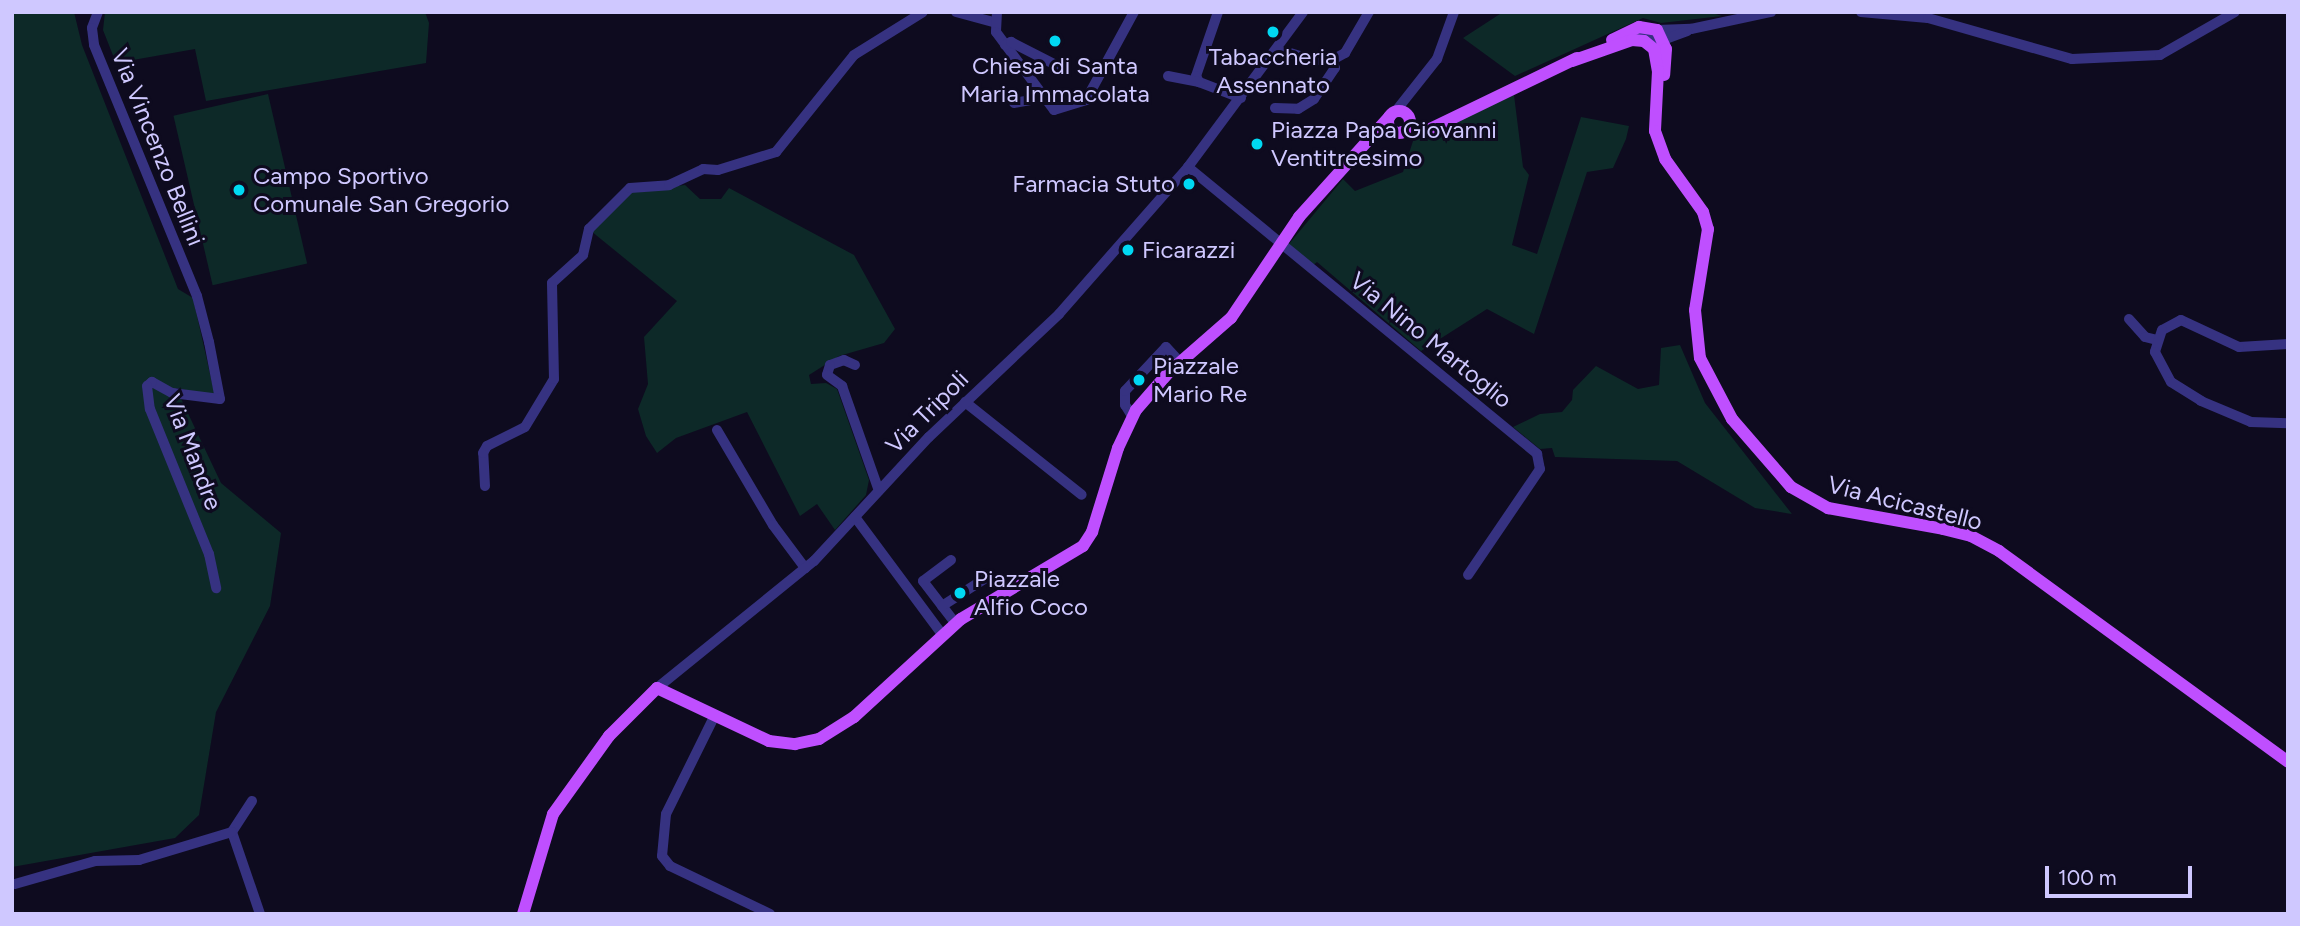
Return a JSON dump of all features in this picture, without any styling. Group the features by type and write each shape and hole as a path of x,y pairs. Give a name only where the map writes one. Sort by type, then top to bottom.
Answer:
{"main road":[{"path":"1362,148 1384,131 1418,133 1439,124 1639,27 1660,35 1666,69 1654,106"},
{"path":"1572,61 1632,40 1650,44 1658,63 1654,106"},
{"name":"Via Acicastello","path":"1654,106 1655,131 1662,151 1707,223 1708,238 1695,310 1700,358 1716,393 1761,458 1791,487 1828,508 1971,536 1999,551 2288,762"},
{"path":"657,688 714,717 780,744 819,739 854,717 942,634 1083,546 1092,531 1132,416 1180,362 1231,318 1280,244 1392,114 1405,112 1410,121"},
{"path":"1392,114 1397,131"},
{"path":"1397,131 1410,121 1439,124"},
{"name":"Via Tripoli","path":"523,914 552,814 609,736 657,688"}],"street":[{"name":"Via Vincenzo Bellini","path":"98,12 92,29 94,45 197,296"},
{"path":"485,486 483,453 487,446 525,427 554,379 552,284 583,255 589,229 598,219 630,188 669,185 703,169 718,170 776,152 854,55 923,12"},
{"path":"956,12 996,17 1005,45 1042,98 1054,110 1086,100 1134,12"},
{"path":"1199,82 1196,66 1218,12"},
{"name":"Via Tripoli","path":"657,688 805,568 965,402 1059,314 1188,167 1303,12"},
{"path":"1277,49 1313,60 1332,60 1345,53 1369,12"},
{"path":"1392,114 1437,59 1454,12"},
{"path":"1591,55 1634,34 1660,35 1771,12"},
{"path":"1861,12 1928,19 2072,59 2160,55 2235,12"},
{"path":"1005,45 1011,42 1056,65"},
{"path":"1275,108 1298,109 1314,99 1335,68 1332,60"},
{"path":"1168,76 1199,82 1241,98"},
{"path":"1014,103 1042,98"},
{"name":"Via Nino Martoglio","path":"1188,167 1537,454 1540,469 1468,575"},
{"name":"Via Mandre","path":"197,296 220,399 172,393 152,382 148,394 164,449 209,554 215,588"},
{"path":"2129,319 2145,337 2157,340"},
{"path":"2288,344 2239,347 2180,320 2162,330 2157,340 2158,363 2177,387 2251,422 2288,422"},
{"path":"1132,416 1125,405 1125,391 1166,347 1180,362"},
{"path":"855,365 844,360 830,365 827,375 842,386 879,491"},
{"path":"965,402 1082,495"},
{"path":"717,430 773,525 805,568"},
{"path":"855,517 942,634"},
{"path":"951,560 923,581 956,624"},
{"path":"942,606 986,578"},
{"path":"714,717 666,814 662,856 670,866 770,914"},
{"path":"15,884 95,861 139,860 232,832 252,801"},
{"path":"232,832 260,914"}],"green space":[{"path":"12,12 74,12 82,45 178,289 193,298 215,396 176,388 221,483 281,533 270,606 216,712 199,815 175,838 12,867"},
{"path":"105,12 425,12 429,23 426,63 206,101 195,49 116,63 103,30"},
{"path":"1503,12 1709,12 1722,16 1661,23 1643,18 1515,76 1463,38"},
{"name":"Campo Sportivo Comunale San Gregorio","path":"268,94 307,264 213,285 173,116"},
{"path":"1514,95 1523,167 1529,175 1512,245 1537,254 1581,117 1629,126 1626,139 1613,168 1587,172 1534,334 1487,309 1421,351 1317,262 1312,266 1289,244 1343,179 1355,191 1403,172 1413,141"},
{"path":"685,185 700,199 721,199 729,188 854,255 895,329 884,343 839,356 809,375 811,384 826,383 837,389 869,480 866,495 835,530 817,504 800,516 747,412 676,438 657,453 646,436 638,409 648,384 644,337 677,301 591,231 630,192"},
{"path":"1680,345 1705,403 1792,514 1755,508 1677,461 1555,457 1552,448 1540,449 1513,427 1540,414 1562,412 1572,400 1573,390 1596,366 1638,389 1659,385 1661,348"}],"place":[{"name":"Tabaccheria Assennato","path":"1273,32"},
{"name":"Chiesa di Santa Maria Immacolata","path":"1055,41"},
{"name":"Piazza Papa Giovanni Ventitreesimo","path":"1257,144"},
{"name":"Farmacia Stuto","path":"1189,184"},
{"name":"Campo Sportivo Comunale San Gregorio","path":"239,190"},
{"name":"Ficarazzi","path":"1128,250"},
{"name":"Piazzale Mario Re","path":"1139,380"},
{"name":"Piazzale Alfio Coco","path":"960,593"}]}
